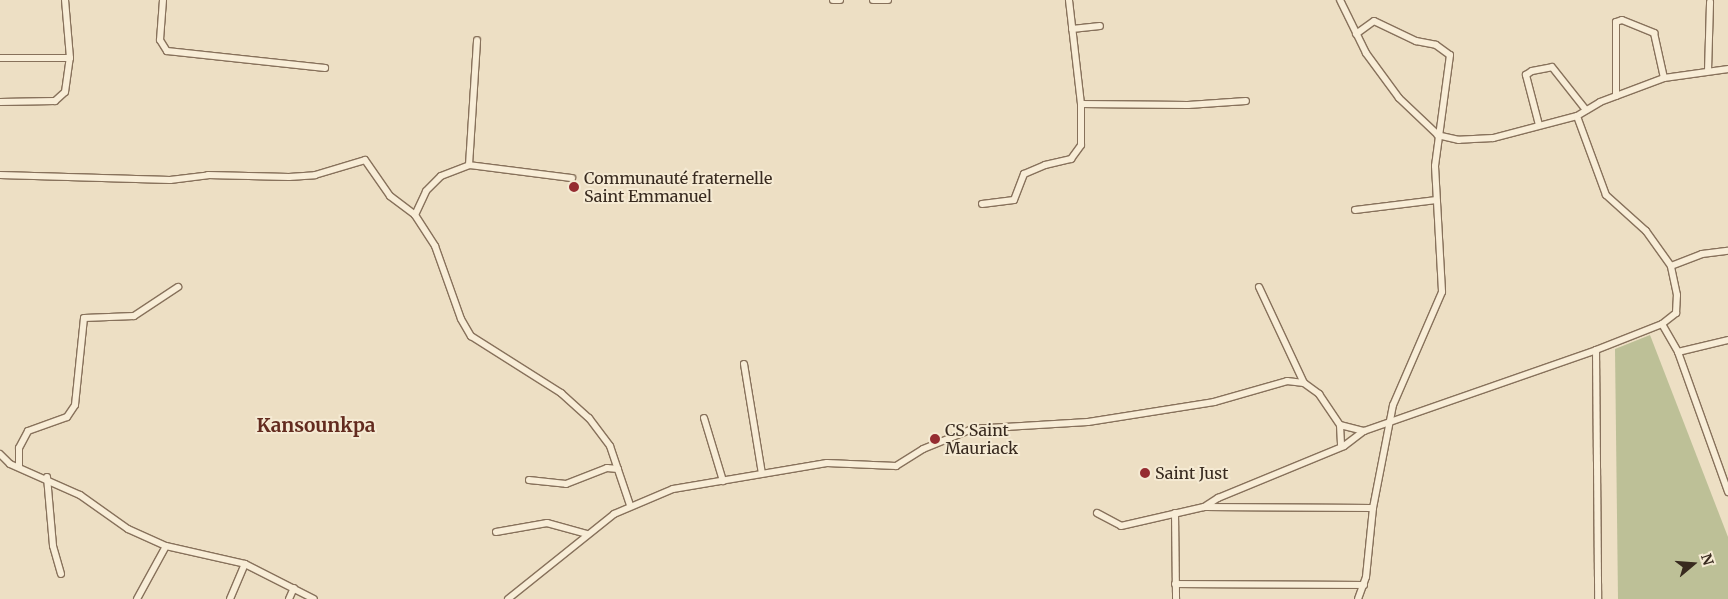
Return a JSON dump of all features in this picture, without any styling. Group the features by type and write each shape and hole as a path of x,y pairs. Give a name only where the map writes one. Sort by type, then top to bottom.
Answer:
{"street":[{"path":"0,102 59,100 69,82 70,58 65,0"},
{"path":"163,0 160,40 167,51 325,68"},
{"path":"833,0 840,0"},
{"path":"873,0 888,0"},
{"path":"982,204 1014,200 1024,174 1074,157 1082,141 1081,104 1070,0"},
{"path":"1340,0 1356,34 1399,98 1438,135 1459,140 1493,138 1578,116 1586,110 1616,96 1664,78 1728,69"},
{"path":"1708,71 1710,2"},
{"path":"1616,96 1616,22 1622,20 1654,33 1664,78"},
{"path":"1356,34 1374,21 1450,55 1438,135 1436,200 1442,292 1393,405 1373,508 1364,585 1358,599"},
{"path":"1072,30 1100,26"},
{"path":"468,165 477,40"},
{"path":"0,58 70,58"},
{"path":"1539,125 1526,75 1532,71 1552,67 1586,110"},
{"path":"1081,104 1188,105 1246,100"},
{"path":"1204,507 1218,498 1340,446 1364,432 1532,370 1596,350 1662,324 1676,312 1678,295 1671,266 1646,231 1606,195 1578,116"},
{"path":"0,176 170,180 208,175 289,177 315,175 365,160 390,196 415,215 440,257 461,319 471,336 561,393 589,418 610,446 630,505"},
{"path":"415,215 426,191 441,176 468,165 572,178"},
{"path":"1355,210 1436,200"},
{"path":"1671,266 1702,254 1728,251"},
{"path":"19,466 20,448 28,431 68,417 75,405 84,318 134,316 178,287"},
{"path":"1259,287 1304,383 1319,394 1340,426 1340,446"},
{"path":"1662,324 1678,352 1728,492"},
{"path":"1678,352 1728,340"},
{"path":"1596,350 1598,599"},
{"path":"744,364 762,474"},
{"path":"508,599 587,534 630,505 673,489 826,463 896,466 923,449 972,429 1088,422 1214,402 1287,381 1304,383"},
{"path":"704,418 723,481"},
{"path":"1340,426 1364,432"},
{"path":"0,454 10,464"},
{"path":"0,462 19,466 47,477 128,529 166,546 245,564 314,599"},
{"path":"530,480 566,484 607,468 618,469"},
{"path":"47,477 53,546 61,574"},
{"path":"1097,512 1121,526 1204,507 1373,508"},
{"path":"1175,513 1176,599"},
{"path":"496,532 547,523 587,534"},
{"path":"137,599 166,546"},
{"path":"230,599 245,564"},
{"path":"1175,584 1364,585"},
{"path":"289,599 294,588"}],"green space":[{"path":"1650,335 1728,537 1728,599 1618,599 1615,349"}],"place":[{"name":"Communauté fraternelle Saint Emmanuel","path":"574,187"},
{"name":"CS Saint Mauriack","path":"935,439"},
{"name":"Saint Just","path":"1145,473"}],"district":[{"name":"Kansounkpa","path":"316,426"}]}
